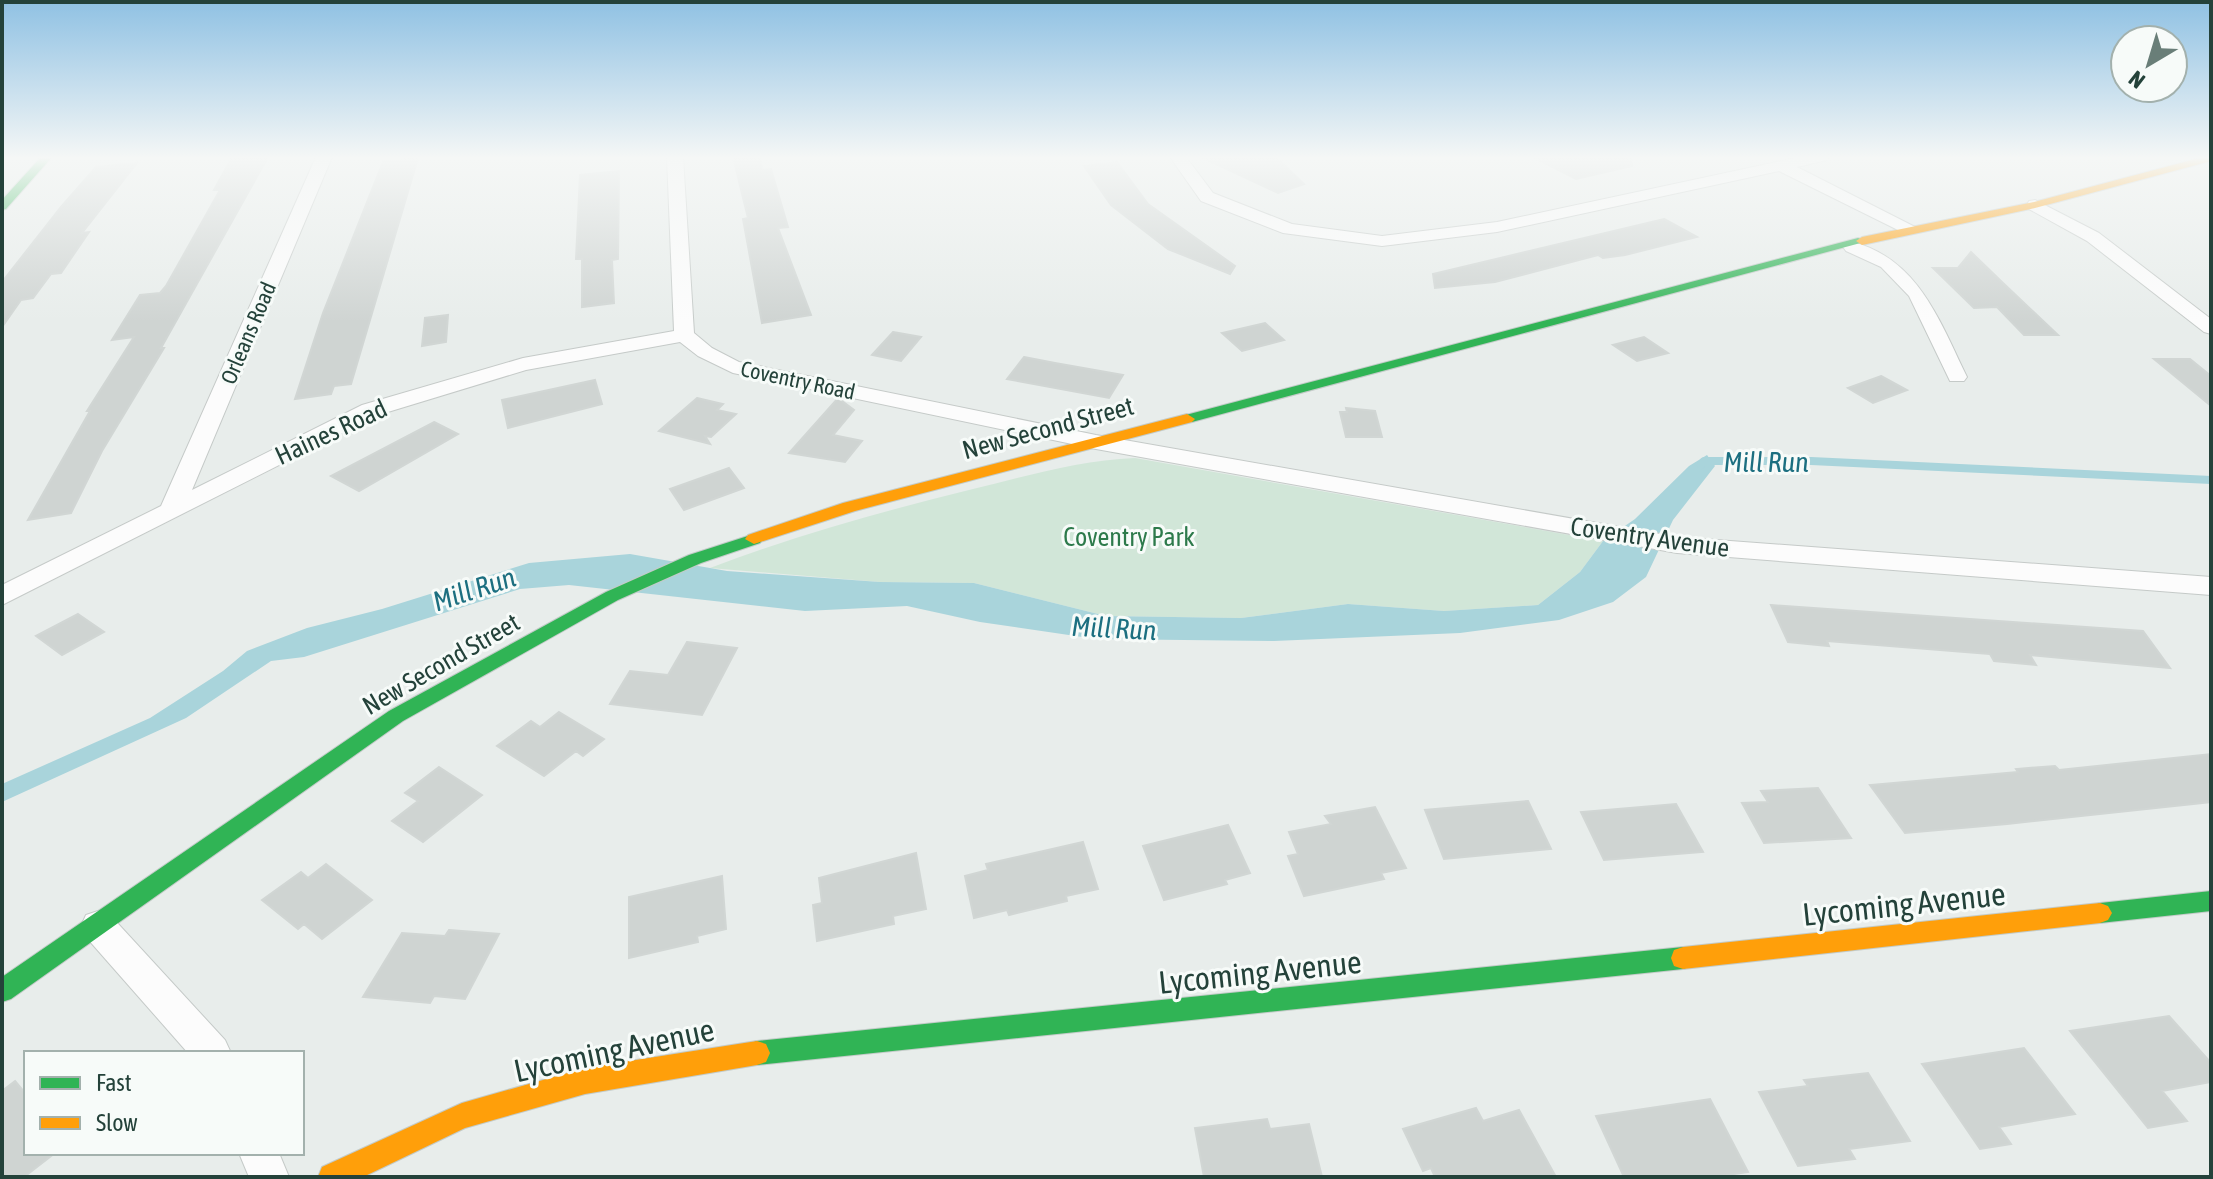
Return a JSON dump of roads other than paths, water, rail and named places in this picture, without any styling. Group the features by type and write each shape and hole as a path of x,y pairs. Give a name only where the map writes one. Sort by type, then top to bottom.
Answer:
{"street":[{"name":"Orleans Road","path":"172,509 300,212"},
{"path":"678,212 684,335"},
{"path":"1245,212 1289,229 1382,241 1497,227 1567,212"},
{"path":"1876,212 1910,229"},
{"name":"New Second Street","path":"2,991 396,716 612,596 695,559 849,507 1852,247 1910,229 1998,212"},
{"path":"2048,212 2093,237 2211,328"},
{"path":"1852,247 1887,263 1917,294 1957,377"},
{"name":"Haines Road","path":"2,596 370,410 523,364 684,335"},
{"name":"Coventry Road","path":"684,335 705,352 733,367 1096,442"},
{"name":"Coventry Avenue","path":"1096,442 1677,545 2211,586"},
{"name":"Lycoming Avenue","path":"332,1177 462,1116 585,1081 731,1056 1582,970 2211,901"},
{"path":"98,926 210,1051"},
{"path":"260,1155 269,1177"}],"water":[{"name":"Mill Run","path":"1707,455 1715,466 1673,520 1646,577 1613,602 1559,620 1460,633 1274,641 1096,639 980,622 907,606 805,611 569,585 520,589 304,657 271,661 186,718 2,802 2,784 150,718 223,671 247,651 307,628 382,609 529,563 630,554 727,571 880,582 974,583 1106,616 1241,618 1348,604 1444,611 1538,605 1580,572 1603,541 1635,519 1689,466"}],"waterway":[{"name":"Mill Run","path":"1701,465 1704,461 1811,461 2211,480"}],"park label":[{"name":"Coventry Park","path":"1129,537"}]}
